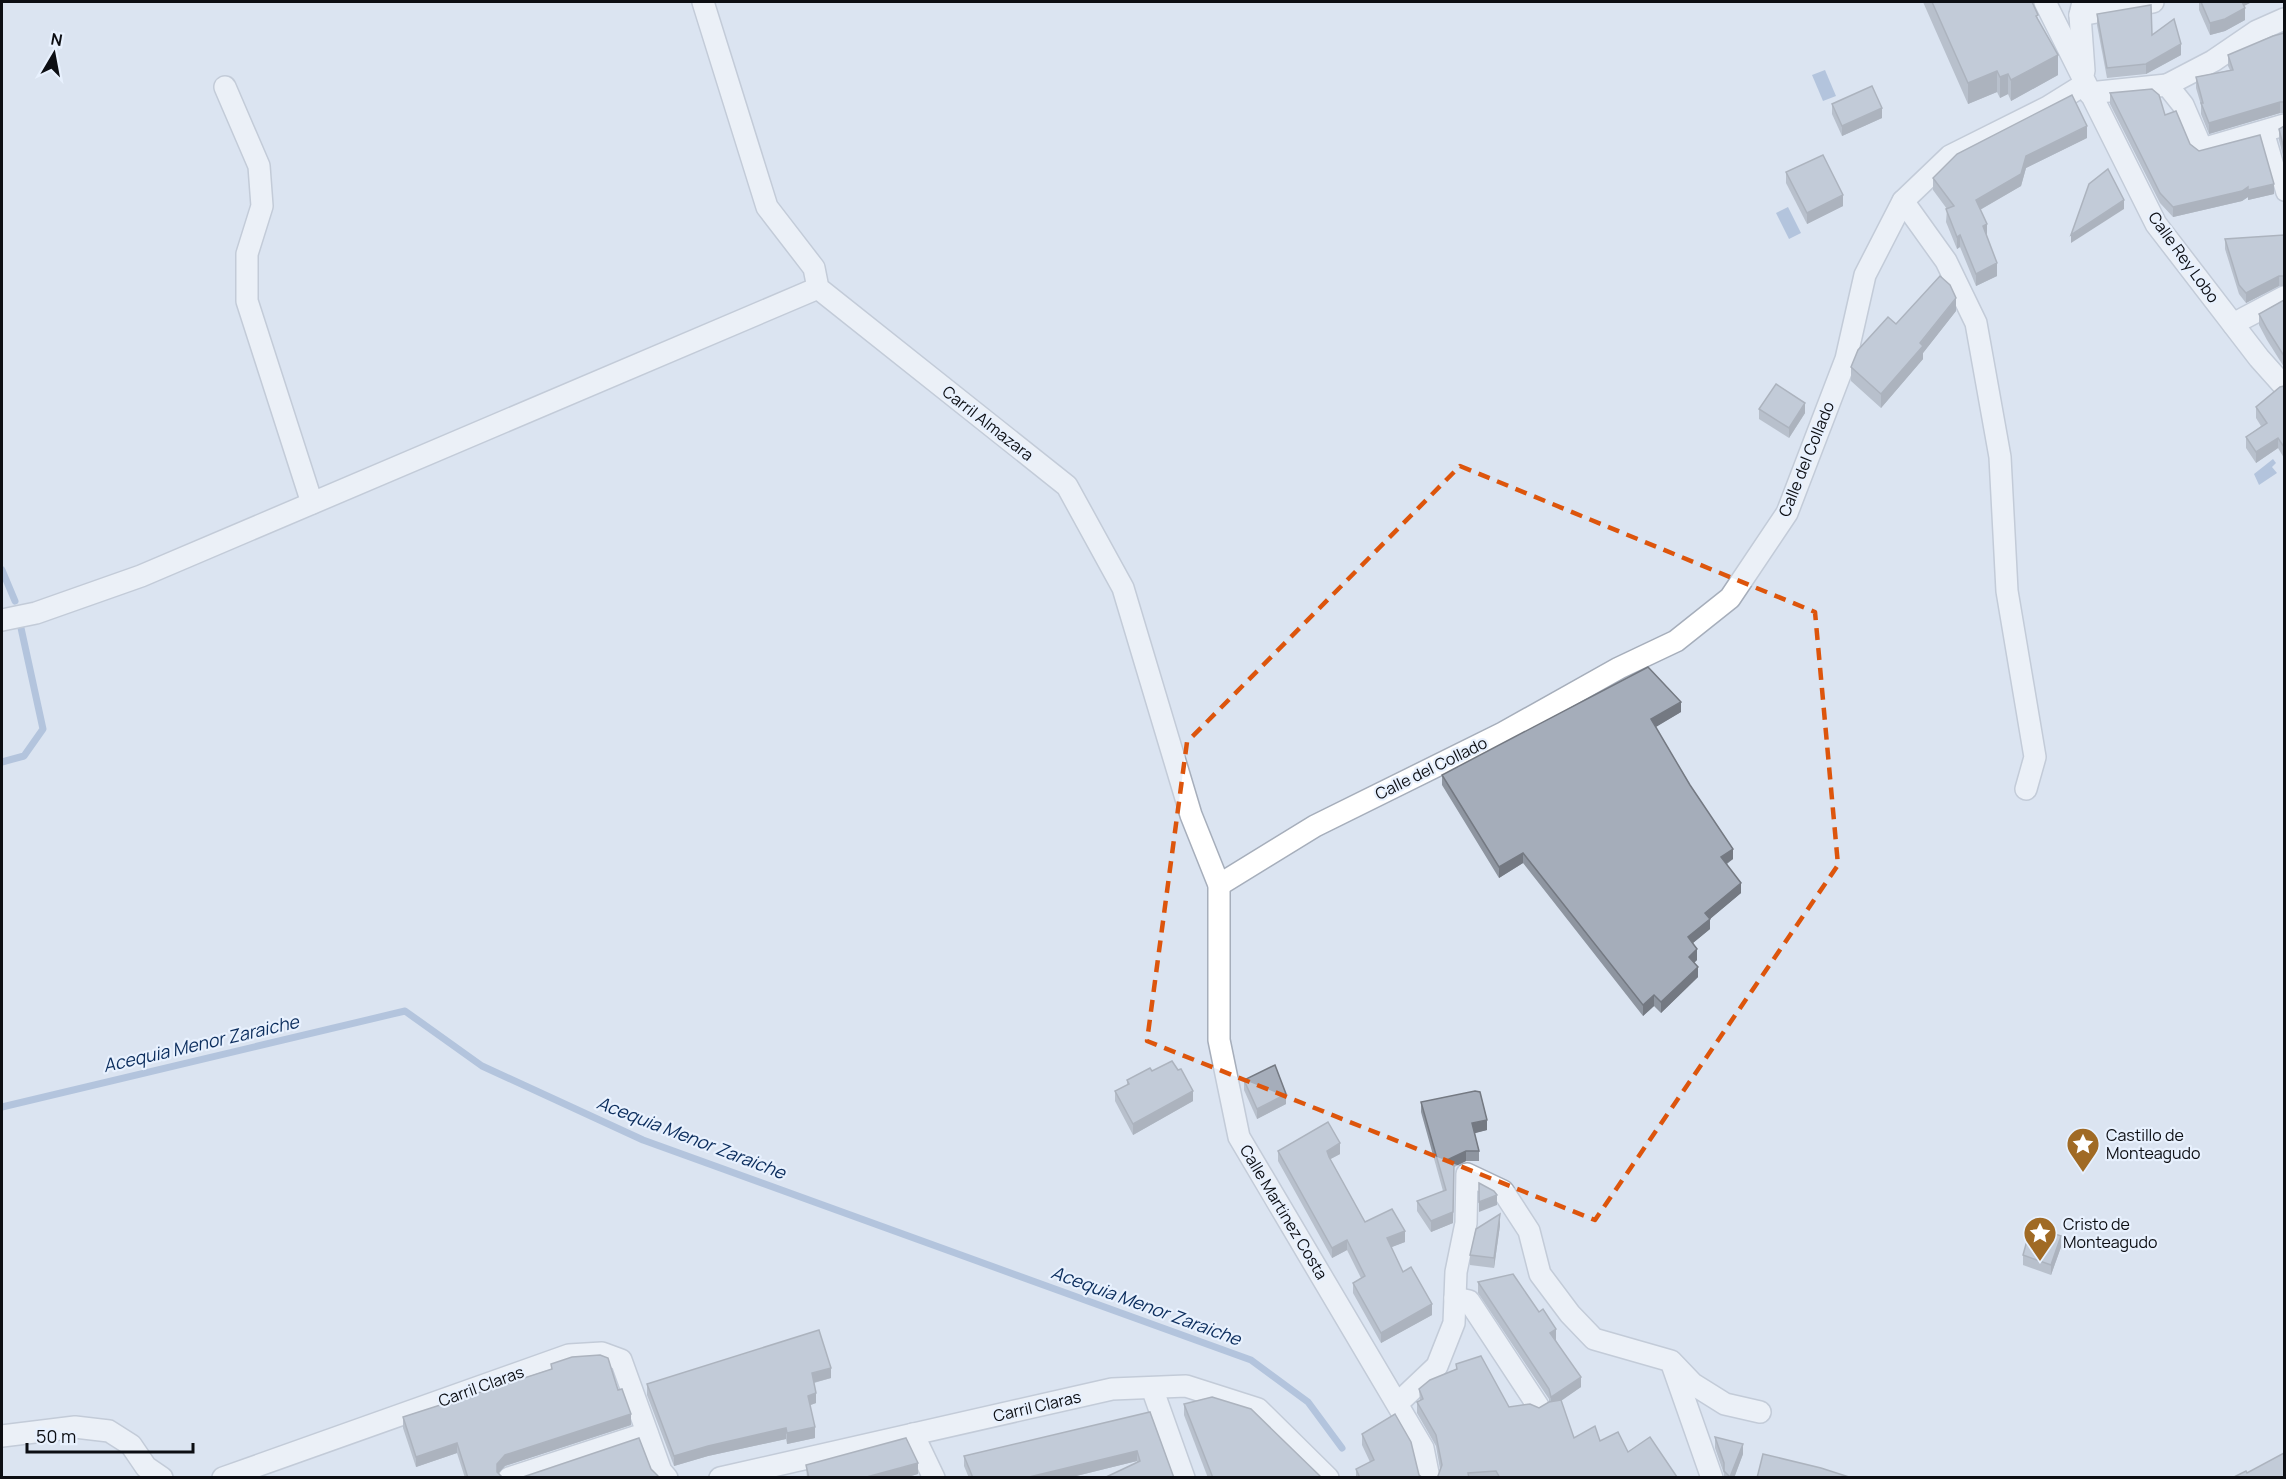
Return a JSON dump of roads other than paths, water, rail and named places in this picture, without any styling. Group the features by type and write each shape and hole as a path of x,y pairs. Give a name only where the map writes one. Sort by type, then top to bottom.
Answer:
{"street":[{"path":"2,620 36,613 141,576 819,288 814,267 767,207 704,2"},
{"name":"Calle Rey Lobo","path":"2045,2 2156,224 2259,358 2284,386"},
{"path":"2153,2 2082,8 2087,88 2168,85 2213,61 2257,31 2284,19"},
{"path":"2168,85 2183,105 2202,149 2275,128 2284,193"},
{"path":"225,87 259,166 262,206 247,254 247,301 312,502"},
{"name":"Calle del Collado","path":"1218,885 1315,826 1503,733 1619,668 1676,641 1730,598 1787,513 1846,358 1865,275 1903,201 1950,156 2087,88"},
{"path":"1903,201 1946,261 1976,322 2000,457 2007,591 2035,758 2026,789"},
{"name":"Carril Almazara","path":"819,288 1067,486 1123,588 1191,815 1218,885"},
{"path":"2233,324 2284,297"},
{"name":"Calle Martinez Costa","path":"1218,885 1219,1040 1239,1137 1398,1403 1423,1448 1429,1478"},
{"path":"1398,1403 1437,1366 1454,1323 1456,1272 1466,1223 1467,1174 1503,1191 1529,1231 1540,1274 1570,1314 1594,1339 1671,1361 1693,1384 1725,1404 1760,1412"},
{"path":"1455,1298 1468,1301 1538,1406"},
{"name":"Carril Claras","path":"223,1478 569,1355 602,1353 621,1360 661,1472 667,1478"},
{"path":"1671,1361 1712,1478"},
{"name":"Carril Claras","path":"720,1478 1112,1389 1186,1386 1258,1409 1328,1478"},
{"path":"1152,1388 1184,1478"},
{"path":"2,1436 75,1427 109,1431 131,1445 146,1467 162,1478"},
{"path":"509,1478 647,1433"},
{"path":"913,1434 934,1478"}],"water":[{"path":"1825,70 1836,96 1823,101 1812,75"},
{"path":"1788,207 1801,233 1789,239 1776,213"},
{"path":"2273,459 2276,463 2272,467 2277,473 2259,485 2254,474"}],"waterway":[{"path":"2,570 15,601"},
{"path":"2,762 24,756 43,729 21,628"},
{"name":"Acequia Menor Zaraiche","path":"2,1107 405,1011 482,1066 643,1140 1251,1360 1308,1402 1342,1448"}],"place":[{"name":"Castillo de Monteagudo","path":"2083,1173"},
{"name":"Cristo de Monteagudo","path":"2040,1262"}]}
